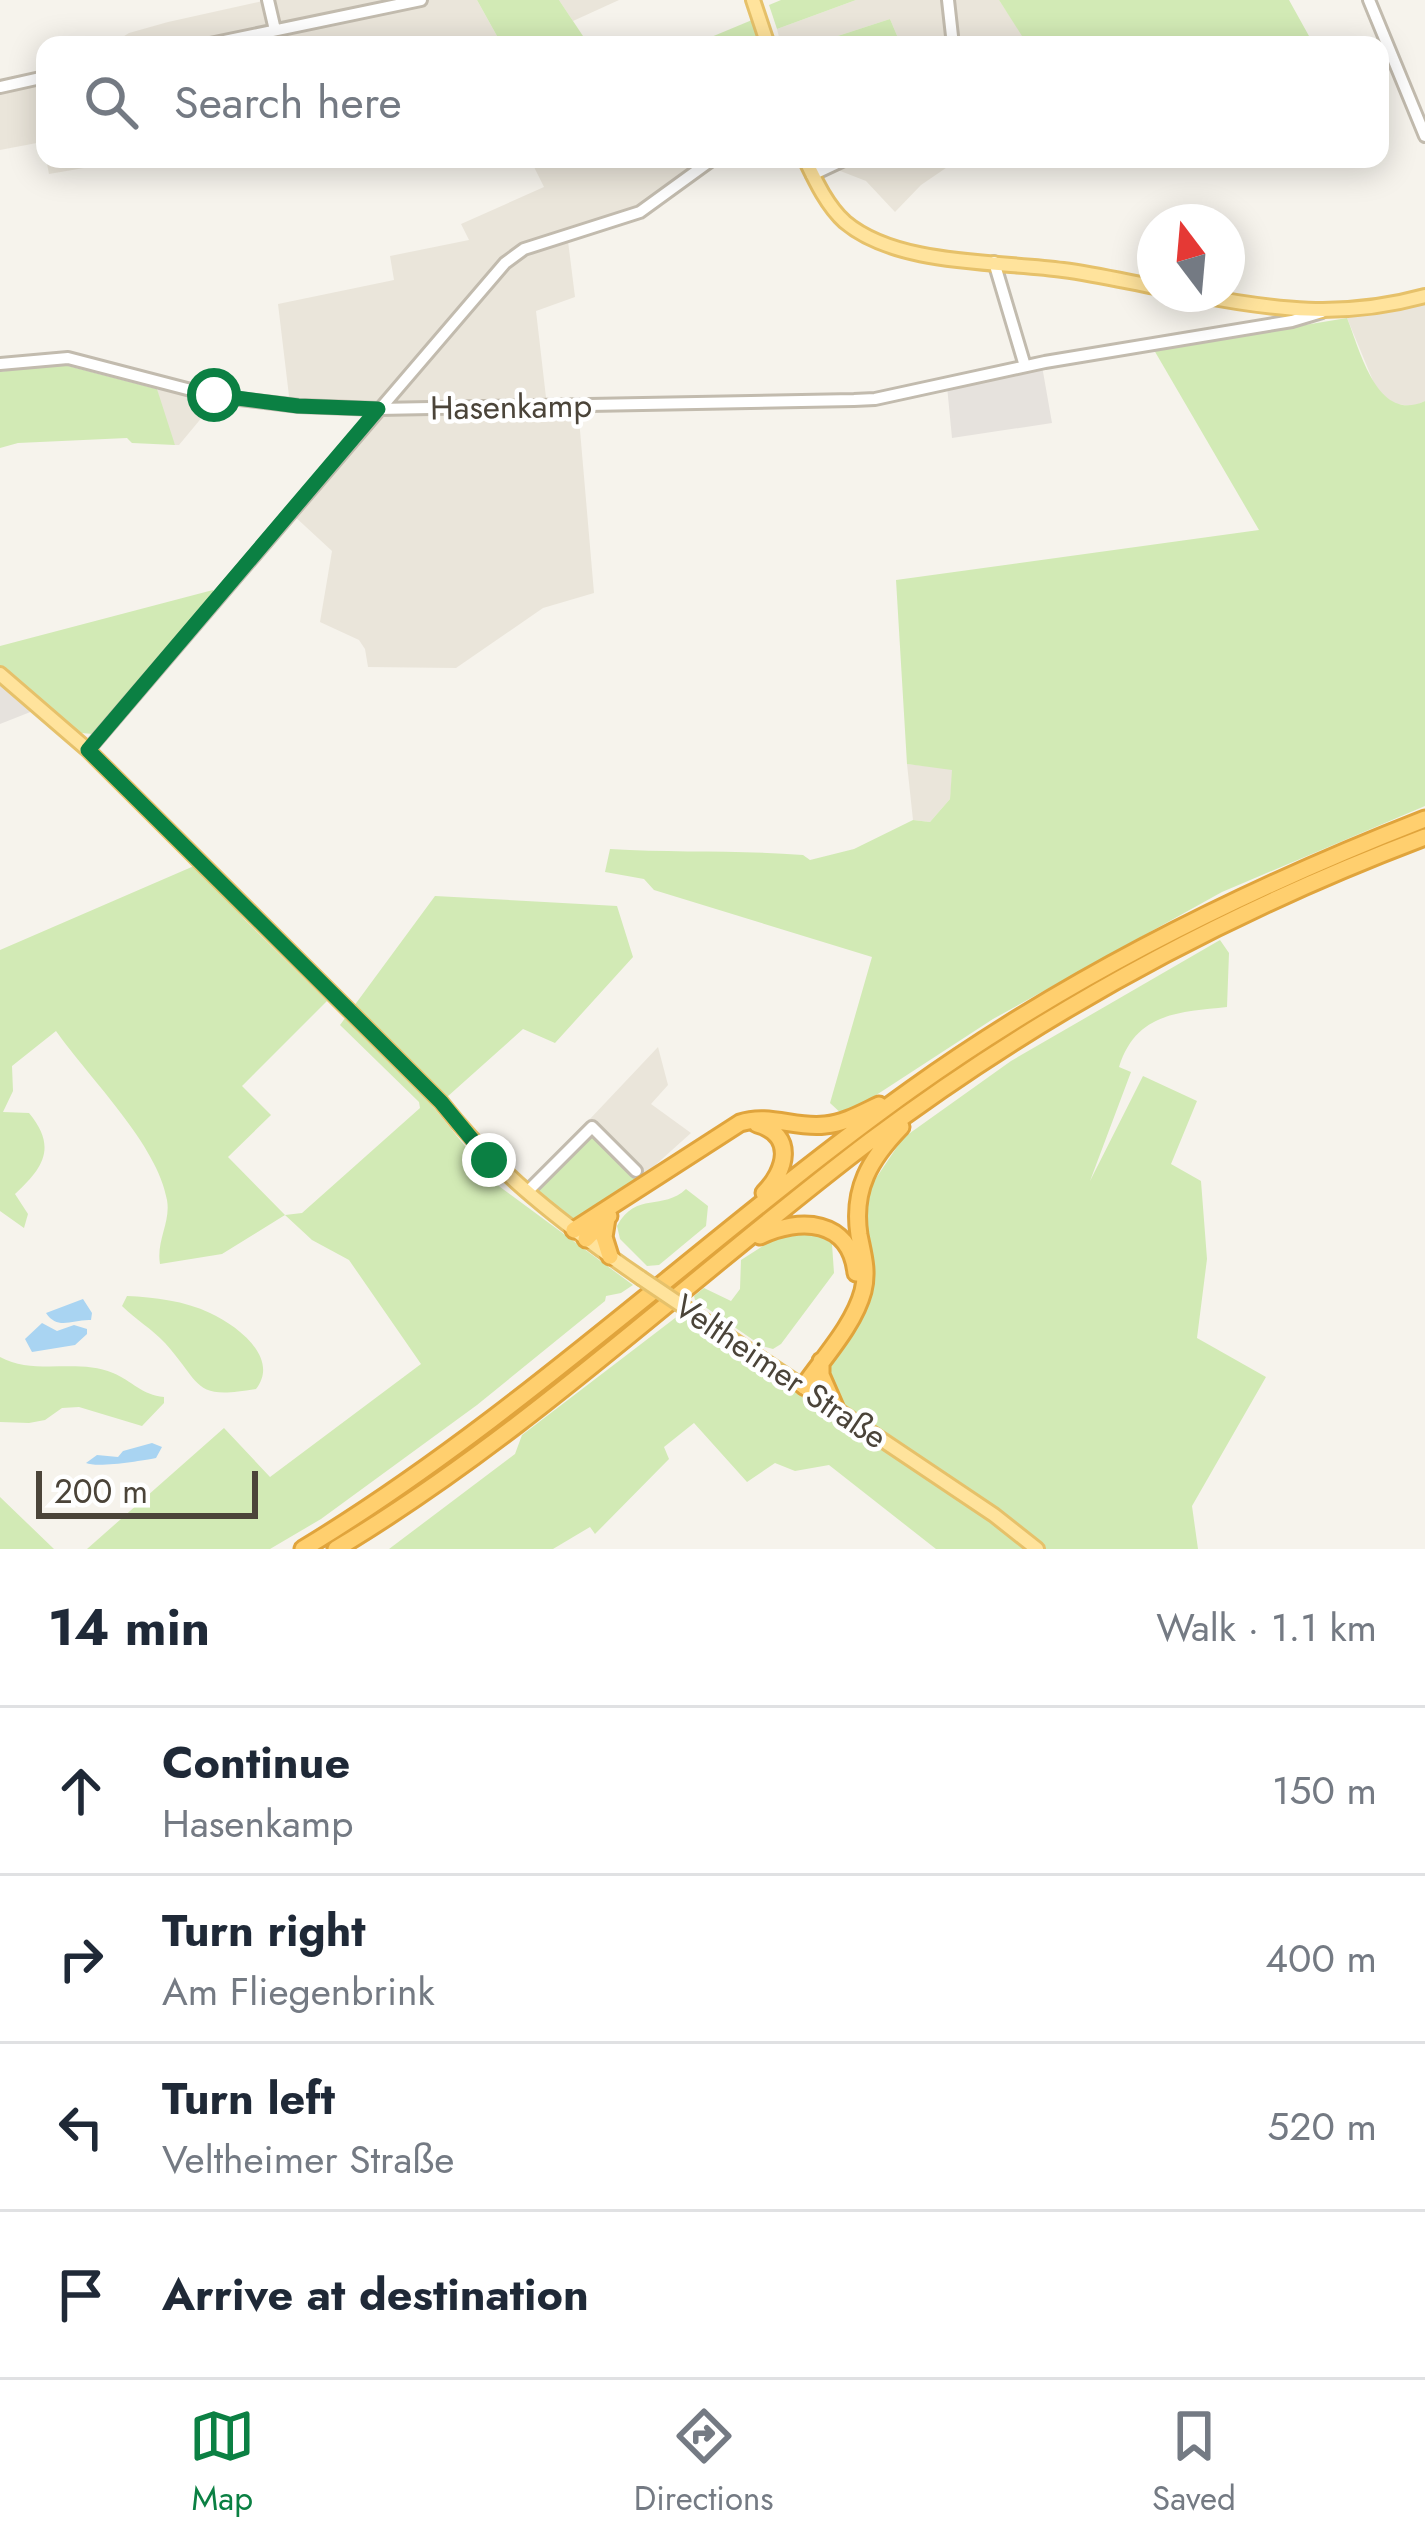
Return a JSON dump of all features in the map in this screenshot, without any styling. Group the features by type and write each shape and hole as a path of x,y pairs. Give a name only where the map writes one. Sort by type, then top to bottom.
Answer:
{"highway":[{"path":"303,1549 447,1453 909,1091 1061,992 1161,936 1313,863 1425,819"},
{"path":"336,1549 460,1466 929,1099 1012,1043 1125,975 1239,916 1425,837"},
{"path":"580,1234 725,1130 763,1118 809,1126 844,1122 909,1091"},
{"path":"800,1383 851,1317 864,1288 856,1205 865,1172 929,1099"},
{"path":"725,1130 764,1126 784,1148 776,1181 729,1230"},
{"path":"580,1234 621,1203"},
{"path":"607,1218 604,1237 610,1256"},
{"path":"736,1248 772,1230 811,1223 836,1234 850,1250 856,1273 852,1296 800,1383"},
{"path":"821,1361 823,1381 835,1407"}],"main road":[{"path":"753,0 765,36"},
{"path":"818,168 845,222 874,238 928,256 1064,270 1137,284"},
{"path":"1245,301 1322,312 1361,310 1425,296"},
{"name":"Veltheimer Straße","path":"0,674 88,750 441,1102 489,1160 610,1256 994,1514 1037,1549"}],"street":[{"path":"268,0 275,30"},
{"path":"247,36 421,0"},
{"path":"948,0 952,36"},
{"path":"1369,0 1384,36"},
{"path":"1389,49 1425,136"},
{"path":"0,87 36,79"},
{"path":"88,750 505,263 524,249 640,212 701,168"},
{"path":"994,262 1024,366"},
{"name":"Hasenkamp","path":"0,364 68,358 233,399 378,409 875,399 1024,366 1322,312"},
{"path":"527,1192 592,1127 635,1171"}],"shaded area":[{"path":"267,0 477,0 497,36 124,36"},
{"path":"559,0 619,0 573,21"},
{"path":"856,0 999,0 1023,36 897,36 890,19 838,36 779,36 777,29"},
{"path":"36,83 36,143 0,150 0,90"},
{"path":"48,168 84,168 49,174"},
{"path":"534,168 708,168 643,215 568,241 575,297 536,311 547,406 578,407 594,593 543,608 456,668 368,667 359,640 320,622 332,551 292,514 384,405 293,401 278,304 394,280 390,256 469,240 461,224 544,187"},
{"path":"833,168 946,168 895,212 866,181"},
{"path":"1425,299 1425,401 1414,406 1394,404 1376,388 1347,318"},
{"path":"1042,366 1052,423 952,438 947,386"},
{"path":"165,384 218,398 179,445 168,432 157,390"},
{"path":"0,675 38,709 0,724"},
{"path":"907,764 953,769 950,799 930,822 913,820"},
{"path":"658,1047 668,1085 651,1104 691,1133 642,1177 589,1120"}],"green space":[{"path":"477,0 559,0 583,36 497,36"},
{"path":"781,0 856,0 777,29 769,5"},
{"path":"999,0 1289,0 1309,36 1022,36"},
{"path":"890,19 897,36 838,36"},
{"path":"752,20 757,36 714,36"},
{"path":"1347,318 1365,364 1383,393 1408,405 1425,401 1425,806 1222,892 993,1019 844,1116 830,1103 872,957 654,890 644,879 605,872 610,849 779,853 810,860 854,849 913,820 930,822 950,799 952,770 907,764 896,580 1259,530 1154,350"},
{"path":"68,366 157,389 175,445 132,443 127,438 0,448 0,372"},
{"path":"213,590 215,594 93,734 81,733 0,667 0,646"},
{"path":"194,866 327,1001 242,1086 271,1115 228,1157 285,1215 222,1254 160,1264 168,1208 161,1179 137,1135 56,1031 12,1066 13,1091 3,1112 29,1113 45,1146 40,1165 15,1194 28,1214 24,1228 0,1211 0,950"},
{"path":"435,896 617,906 633,957 555,1043 523,1029 447,1097 430,1103 496,1184 633,1285 606,1296 477,1405 321,1519 270,1549 87,1549 224,1428 270,1477 421,1364 349,1260 312,1240 285,1215 302,1213 420,1108 340,1025"},
{"path":"1220,940 1229,953 1227,1007 1176,1014 1136,1036 1119,1067 1131,1072 1090,1181 1143,1076 1197,1101 1171,1164 1201,1181 1207,1259 1197,1338 1266,1377 1192,1506 1198,1549 936,1549 829,1465 795,1471 775,1463 747,1482 694,1423 664,1447 669,1459 595,1534 590,1527 553,1549 389,1549 515,1454 522,1435 679,1315 816,1405 831,1381 830,1366 869,1301 873,1272 863,1221 866,1193 903,1138 1011,1061"},
{"path":"595,1132 644,1181 577,1221 571,1220 538,1194 537,1185 585,1135"},
{"path":"686,1189 708,1206 706,1226 659,1265 647,1266 620,1239 617,1226 633,1209"},
{"path":"817,1234 832,1244 834,1273 781,1344 773,1349 762,1346 695,1300 704,1288 731,1301 740,1289 741,1260 774,1239"},
{"path":"127,1296 190,1305 232,1326 259,1355 263,1366 256,1389 220,1392 201,1386 165,1343 122,1306"},
{"path":"0,1357 27,1365 99,1369 164,1397 164,1403 142,1426 79,1407 62,1408 45,1420 0,1422"},
{"path":"0,1497 54,1549 0,1549"}],"water":[{"path":"83,1299 91,1320 61,1323 46,1313"},
{"path":"42,1323 57,1331 74,1325 87,1329 87,1334 75,1345 32,1352 25,1339"},
{"path":"152,1443 162,1447 156,1458 86,1463 97,1455 118,1457 123,1451"}],"route":[{"path":"214,395 298,406 378,409 88,750 441,1102 489,1160"}]}
